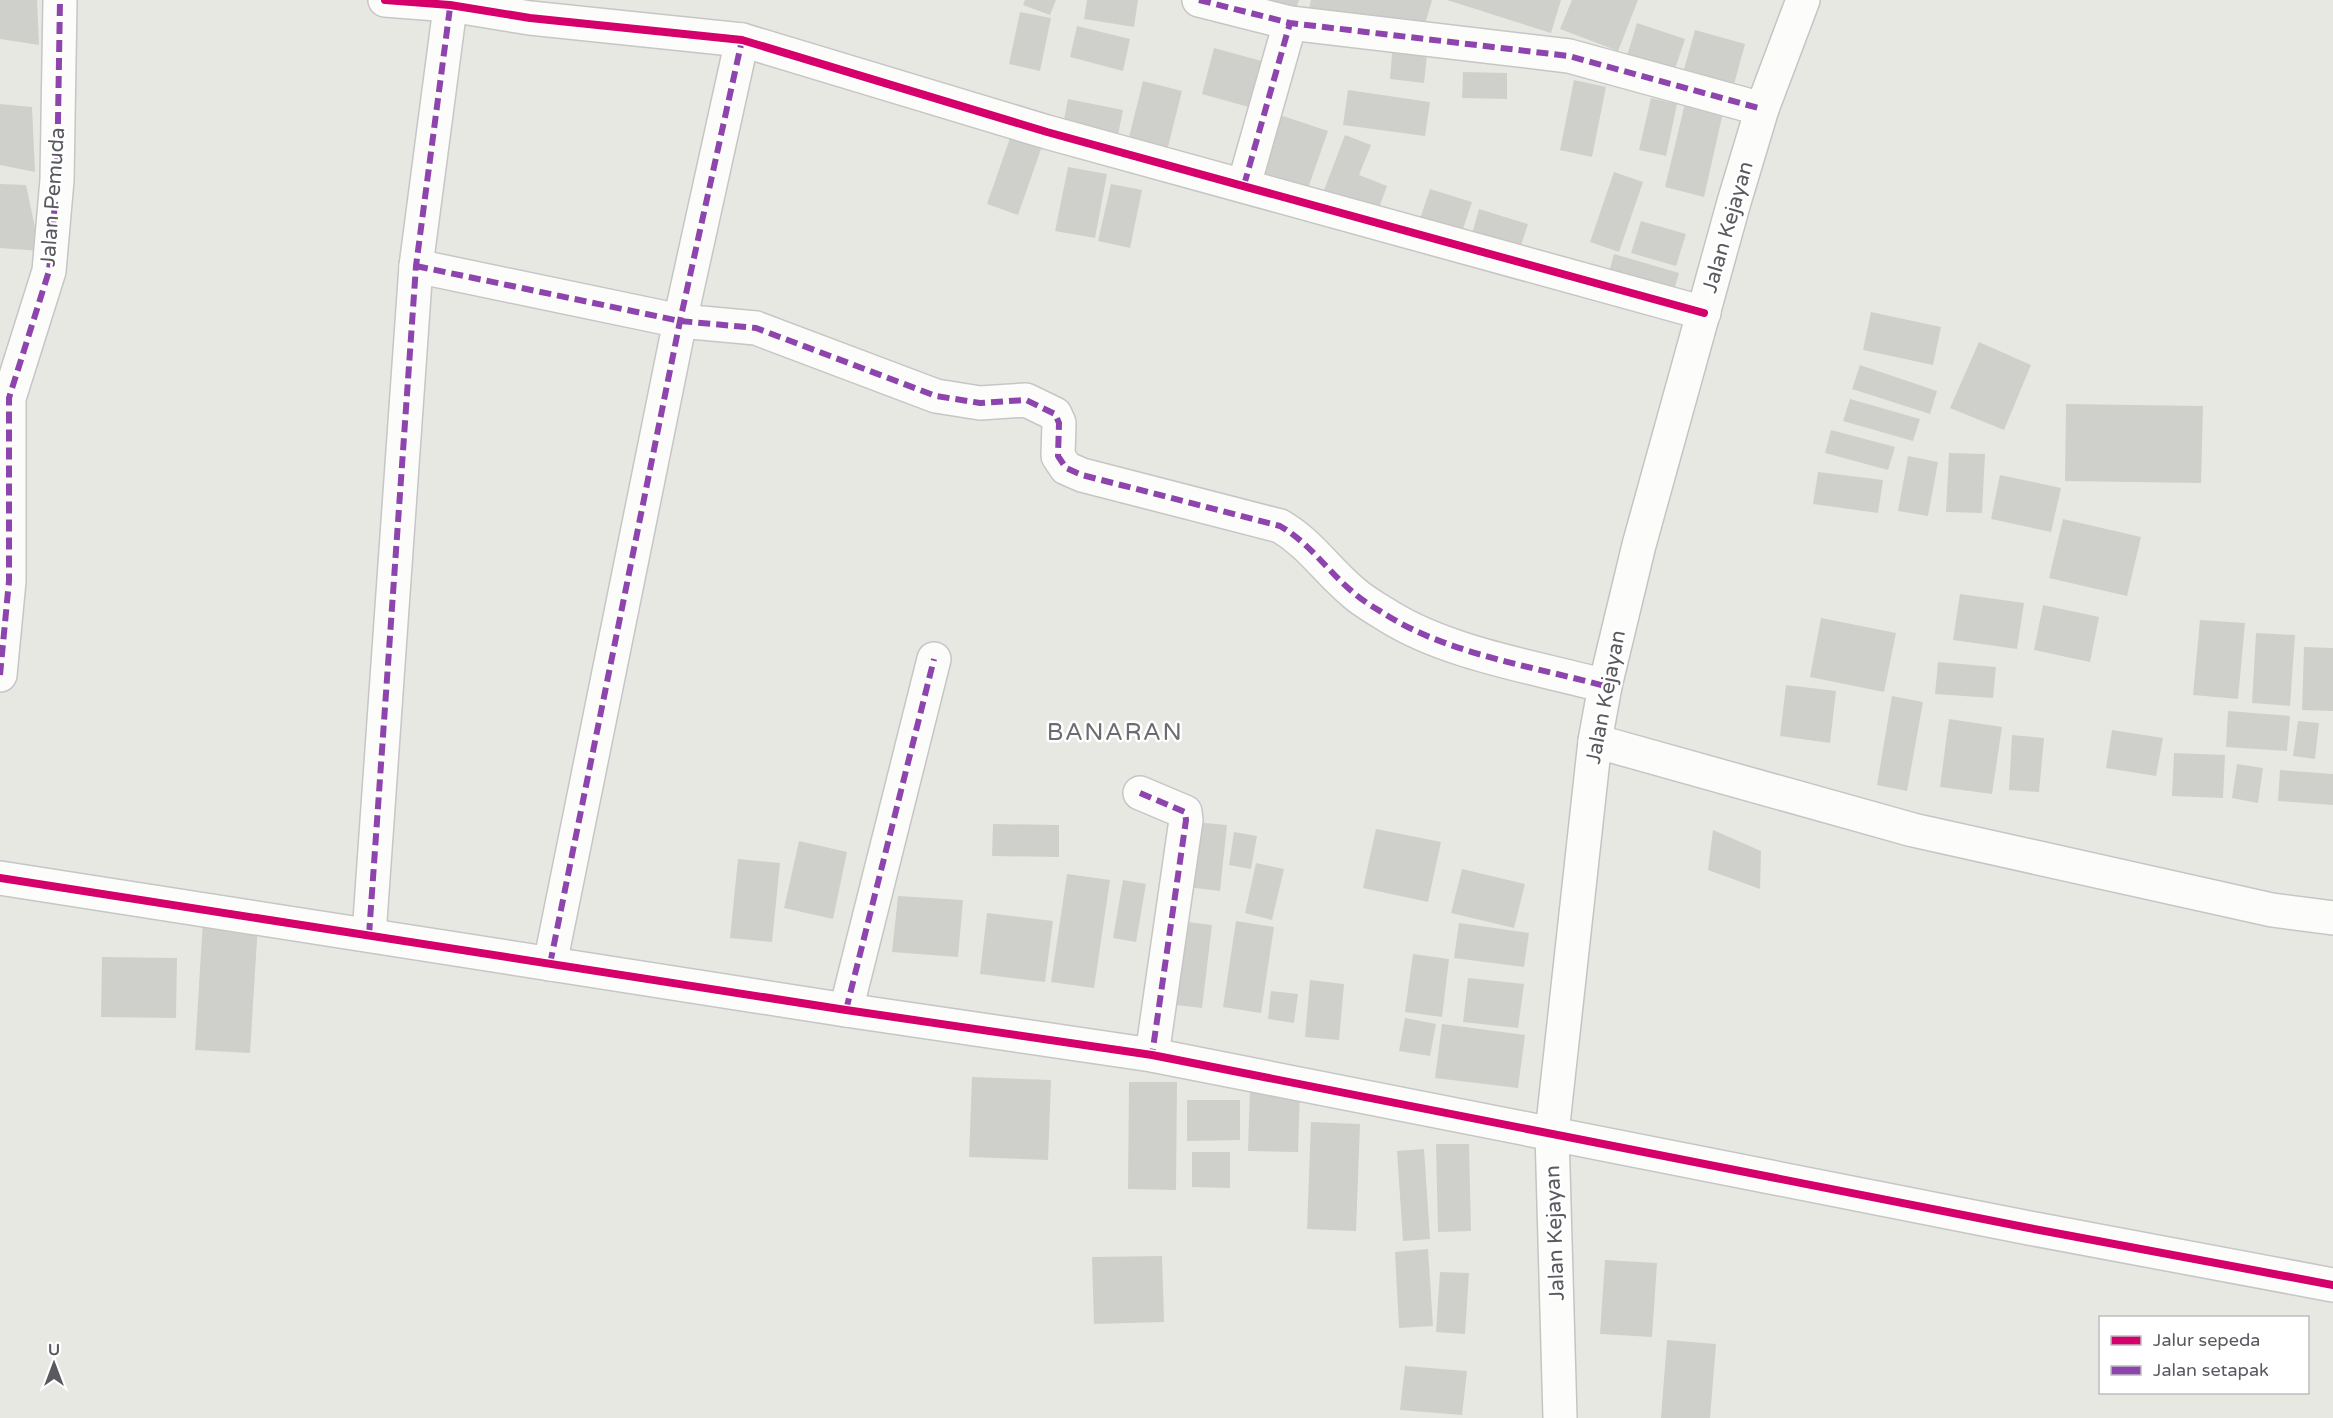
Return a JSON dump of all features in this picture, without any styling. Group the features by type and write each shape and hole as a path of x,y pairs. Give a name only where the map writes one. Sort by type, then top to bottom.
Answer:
{"street":[{"name":"Jalan Pemuda","path":"0,675 9,581 9,398 49,271 57,180 60,0"},
{"path":"385,0 450,3 530,18 742,40 1047,132 1704,313"},
{"path":"1199,0 1290,23 1569,56 1762,109"},
{"name":"Jalan Kejayan","path":"1560,1418 1552,1133 1595,741 1605,686 1639,545 1704,313 1762,109 1803,0"},
{"path":"369,935 416,266 450,3"},
{"path":"1244,185 1290,23"},
{"path":"550,964 680,321 742,40"},
{"path":"416,266 680,321 756,328 936,396 980,402 1026,400 1047,408 1055,414 1059,423 1058,456 1066,468 1082,475 1280,526 1301,538 1354,593 1389,617 1421,633 1473,651 1605,686"},
{"path":"846,1010 934,658"},
{"path":"1595,741 1913,830 2272,910 2333,918"},
{"path":"1140,794 1185,812 1186,820 1152,1054"},
{"path":"0,878 846,1010 1152,1054 2017,1226 2333,1285"}],"building":[{"path":"0,0 37,0 39,45 0,39"},
{"path":"1025,0 1056,0 1050,15 1023,5"},
{"path":"1087,0 1138,0 1134,27 1084,19"},
{"path":"1246,0 1299,0 1294,15"},
{"path":"1311,0 1432,0 1422,35 1308,12"},
{"path":"1447,0 1561,0 1551,33"},
{"path":"1572,0 1638,0 1618,51 1560,29"},
{"path":"1020,12 1051,18 1040,71 1009,64"},
{"path":"1637,23 1685,39 1673,75 1626,59"},
{"path":"1077,26 1130,39 1123,71 1070,57"},
{"path":"1695,30 1745,44 1733,88 1683,73"},
{"path":"1393,42 1428,45 1424,83 1390,79"},
{"path":"1214,48 1269,63 1256,109 1202,94"},
{"path":"1463,72 1507,73 1507,99 1462,98"},
{"path":"1574,80 1606,87 1592,157 1560,150"},
{"path":"1143,81 1182,91 1167,151 1128,141"},
{"path":"1348,90 1430,102 1425,136 1343,125"},
{"path":"1651,98 1677,104 1666,156 1639,150"},
{"path":"1068,99 1123,110 1117,140 1062,130"},
{"path":"1686,99 1724,108 1704,197 1665,187"},
{"path":"0,104 32,107 35,172 0,165"},
{"path":"1277,114 1328,131 1304,200 1254,183"},
{"path":"1345,135 1371,145 1359,175 1387,186 1375,219 1321,198"},
{"path":"1010,138 1041,149 1018,215 987,204"},
{"path":"1068,167 1107,174 1095,238 1055,231"},
{"path":"1614,172 1643,182 1619,252 1590,242"},
{"path":"0,184 26,185 40,251 0,248"},
{"path":"1111,184 1142,190 1130,248 1098,241"},
{"path":"1430,189 1472,202 1462,232 1420,219"},
{"path":"1479,209 1528,224 1518,255 1470,241"},
{"path":"1641,221 1686,234 1676,266 1631,253"},
{"path":"1614,254 1679,273 1671,301 1606,283"},
{"path":"1871,312 1941,327 1933,365 1863,350"},
{"path":"1979,342 2031,365 2004,430 1950,408"},
{"path":"1860,365 1937,391 1930,414 1852,389"},
{"path":"1850,399 1920,419 1913,441 1843,421"},
{"path":"2066,404 2203,406 2201,483 2065,481"},
{"path":"1831,430 1895,447 1888,470 1825,453"},
{"path":"1949,453 1985,454 1982,513 1946,512"},
{"path":"1908,456 1938,462 1928,516 1898,511"},
{"path":"1818,472 1883,480 1878,513 1813,504"},
{"path":"2000,475 2061,488 2051,532 1991,519"},
{"path":"2063,519 2141,537 2127,596 2049,578"},
{"path":"1960,594 2024,603 2017,649 1953,640"},
{"path":"2043,605 2099,617 2090,662 2034,650"},
{"path":"1821,618 1896,633 1884,692 1810,677"},
{"path":"2200,620 2245,623 2238,699 2193,695"},
{"path":"2256,633 2295,635 2290,706 2252,703"},
{"path":"2304,647 2333,648 2333,711 2302,710"},
{"path":"1938,662 1996,667 1993,698 1935,694"},
{"path":"1786,685 1836,691 1830,743 1780,736"},
{"path":"1892,696 1923,702 1907,791 1877,785"},
{"path":"2228,711 2290,716 2287,751 2226,747"},
{"path":"1949,719 2002,727 1992,794 1940,787"},
{"path":"2298,721 2319,723 2315,759 2293,756"},
{"path":"2112,730 2163,738 2156,776 2106,768"},
{"path":"2012,735 2044,738 2039,792 2009,790"},
{"path":"2174,753 2225,755 2223,798 2172,796"},
{"path":"2237,764 2263,768 2258,803 2232,798"},
{"path":"2280,770 2333,774 2333,805 2278,801"},
{"path":"1194,822 1227,825 1220,891 1187,887"},
{"path":"993,824 1059,825 1059,857 992,856"},
{"path":"1376,829 1441,842 1428,902 1363,888"},
{"path":"1713,830 1761,851 1760,889 1708,870"},
{"path":"1234,832 1257,836 1251,869 1229,865"},
{"path":"799,841 847,852 833,919 784,908"},
{"path":"738,859 780,863 772,942 730,938"},
{"path":"1256,863 1284,869 1272,920 1245,913"},
{"path":"1462,869 1525,884 1514,928 1451,913"},
{"path":"1067,874 1110,880 1094,988 1051,982"},
{"path":"1123,880 1146,884 1136,942 1113,938"},
{"path":"898,896 963,900 958,957 892,952"},
{"path":"987,913 1053,921 1045,982 980,974"},
{"path":"203,921 258,924 250,1053 195,1050"},
{"path":"1179,921 1212,925 1202,1008 1167,1004"},
{"path":"1236,921 1274,927 1261,1013 1223,1007"},
{"path":"1459,923 1529,933 1524,967 1454,958"},
{"path":"1413,954 1449,959 1442,1017 1405,1012"},
{"path":"102,957 177,958 176,1018 101,1017"},
{"path":"1468,978 1524,984 1518,1028 1463,1022"},
{"path":"1310,980 1344,984 1339,1040 1305,1037"},
{"path":"1271,991 1298,994 1294,1023 1268,1019"},
{"path":"1405,1018 1436,1024 1430,1056 1399,1051"},
{"path":"1442,1024 1525,1035 1518,1088 1435,1078"},
{"path":"972,1077 1051,1080 1048,1160 969,1157"},
{"path":"1129,1082 1177,1082 1176,1190 1128,1189"},
{"path":"1250,1088 1300,1090 1298,1152 1248,1151"},
{"path":"1187,1100 1240,1100 1240,1140 1187,1141"},
{"path":"1311,1122 1360,1124 1356,1231 1307,1229"},
{"path":"1436,1144 1469,1144 1471,1231 1438,1232"},
{"path":"1424,1149 1430,1239 1403,1241 1397,1151"},
{"path":"1192,1152 1230,1152 1230,1188 1192,1187"},
{"path":"1428,1249 1433,1326 1399,1328 1395,1252"},
{"path":"1162,1256 1164,1322 1094,1324 1092,1257"},
{"path":"1605,1260 1657,1263 1652,1337 1600,1334"},
{"path":"1440,1272 1469,1273 1465,1334 1436,1332"},
{"path":"1667,1340 1716,1344 1710,1418 1661,1418"},
{"path":"1405,1366 1467,1371 1462,1415 1400,1410"}],"marked path":[{"path":"0,675 9,581 9,398 49,271 57,180 60,0"},
{"path":"369,935 416,266 451,0"},
{"path":"1199,0 1290,23 1569,56 1762,109"},
{"path":"1244,185 1290,23"},
{"path":"550,964 680,321 742,40"},
{"path":"416,266 680,321 756,328 936,396 980,403 1026,400 1055,414 1059,423 1058,456 1066,468 1082,475 1280,526 1310,549 1344,585 1358,596 1412,629 1465,650 1605,686"},
{"path":"846,1010 934,659"},
{"path":"1140,793 1185,812 1186,820 1152,1055"}],"cycle path":[{"path":"385,0 450,5 530,18 742,40 1047,132 1704,313"},
{"path":"0,878 846,1010 1152,1055 2029,1228 2333,1285"}],"district":[{"name":"BANARAN","path":"1115,732"}]}
